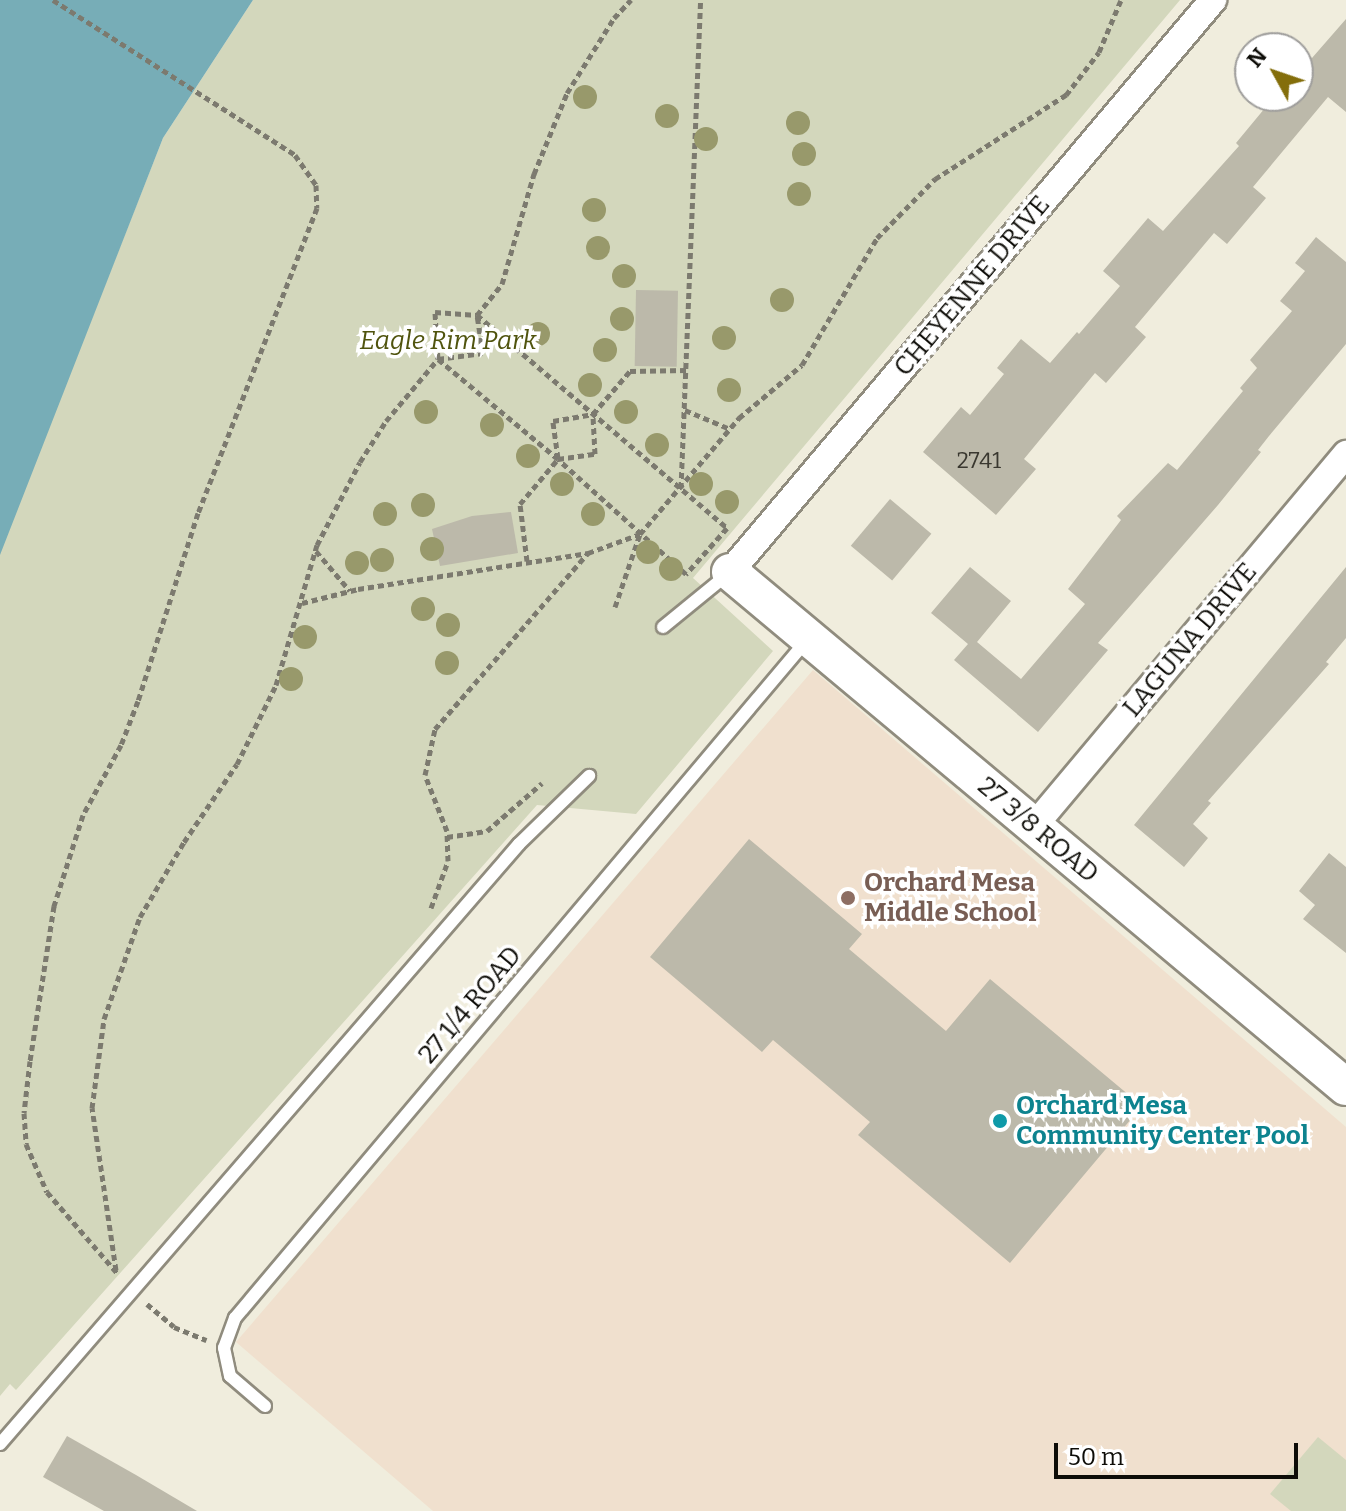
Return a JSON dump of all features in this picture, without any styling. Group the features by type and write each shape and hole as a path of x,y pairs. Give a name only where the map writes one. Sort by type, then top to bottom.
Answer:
{"street":[{"name":"CHEYENNE DRIVE","path":"730,572 1213,0"},
{"name":"LAGUNA DRIVE","path":"1034,826 1346,454"},
{"name":"27 3/8 ROAD","path":"730,572 1346,1087"}],"lane":[{"path":"663,627 730,572"},
{"name":"27 1/4 ROAD","path":"224,1348 235,1318 809,638"},
{"path":"0,1444 519,844 589,776"},
{"path":"224,1348 230,1376 265,1406"}],"path":[{"path":"53,0 295,155 316,185 317,208 198,513 138,701 121,745 83,815 54,906 30,1061 24,1113 26,1144 47,1192 116,1271"},
{"path":"116,1271 92,1108 104,1019 140,917 184,842 237,764 276,685 316,550 386,421 438,359 483,353 477,315 502,284 534,174 567,93 614,18 631,0"},
{"path":"681,489 701,0"},
{"path":"615,607 640,534 730,429 802,365 877,238 935,179 1066,95 1099,52 1121,0"},
{"path":"686,574 558,459 438,359 435,312 477,315 727,528"},
{"path":"558,459 553,421 593,414 630,371 687,370"},
{"path":"685,410 730,429"},
{"path":"527,561 520,504 558,459 595,454 593,414"},
{"path":"302,603 350,591 588,553 640,534"},
{"path":"316,550 350,591"},
{"path":"423,917 434,905 448,861 447,837 425,775 435,729 588,553"},
{"path":"447,837 487,831 542,783"},
{"path":"116,1271 126,1259"},
{"path":"147,1303 174,1327 224,1348"}],"shaded area":[{"name":"Orchard Mesa Middle School","path":"813,670 1346,1127 1346,1511 433,1511 236,1342"}],"green space":[{"name":"Eagle Rim Park","path":"253,0 1180,0 693,578 773,651 636,814 537,805 16,1390 10,1384 0,1396 0,551 163,138"},
{"path":"1318,1437 1346,1460 1346,1511 1291,1511 1270,1494"}],"water":[{"path":"0,0 253,0 163,138 0,555"}],"building":[{"path":"1346,19 1346,112 1328,97 1253,187 1266,198 1227,244 1214,233 1135,327 1146,337 1106,383 1095,373 1024,459 1036,469 996,515 923,452 961,407 970,415 1004,374 997,368 1021,339 1050,363 1077,332 1079,334 1120,286 1103,271 1148,218 1163,231 1239,146 1236,143 1262,112 1314,112 1314,56"},
{"path":"1316,237 1346,262 1346,344 1269,436 1258,450 1261,452 1218,505 1098,643 1108,650 1038,732 954,660 968,644 931,613 970,567 1011,601 977,642 1021,679 1085,604 1068,589 1121,520 1117,516 1168,463 1177,470 1243,391 1240,388 1257,368 1250,360 1292,311 1280,301 1305,271 1295,263"},
{"path":"636,290 678,291 677,367 635,366"},
{"path":"890,499 931,534 892,580 851,546"},
{"path":"511,512 518,553 440,566 432,529 472,516"},
{"path":"1346,567 1346,638 1326,662 1329,664 1208,801 1211,803 1193,824 1208,838 1184,867 1134,825"},
{"path":"749,839 862,934 849,949 946,1031 990,979 1142,1106 1010,1263 858,1135 870,1122 773,1040 762,1052 650,957"},
{"path":"1329,853 1346,867 1346,953 1303,919 1315,905 1299,891"},
{"path":"67,1436 197,1511 104,1511 43,1477"}],"place":[{"name":"Orchard Mesa Middle School","path":"848,898"},
{"name":"Orchard Mesa Community Center Pool","path":"1000,1121"}]}
